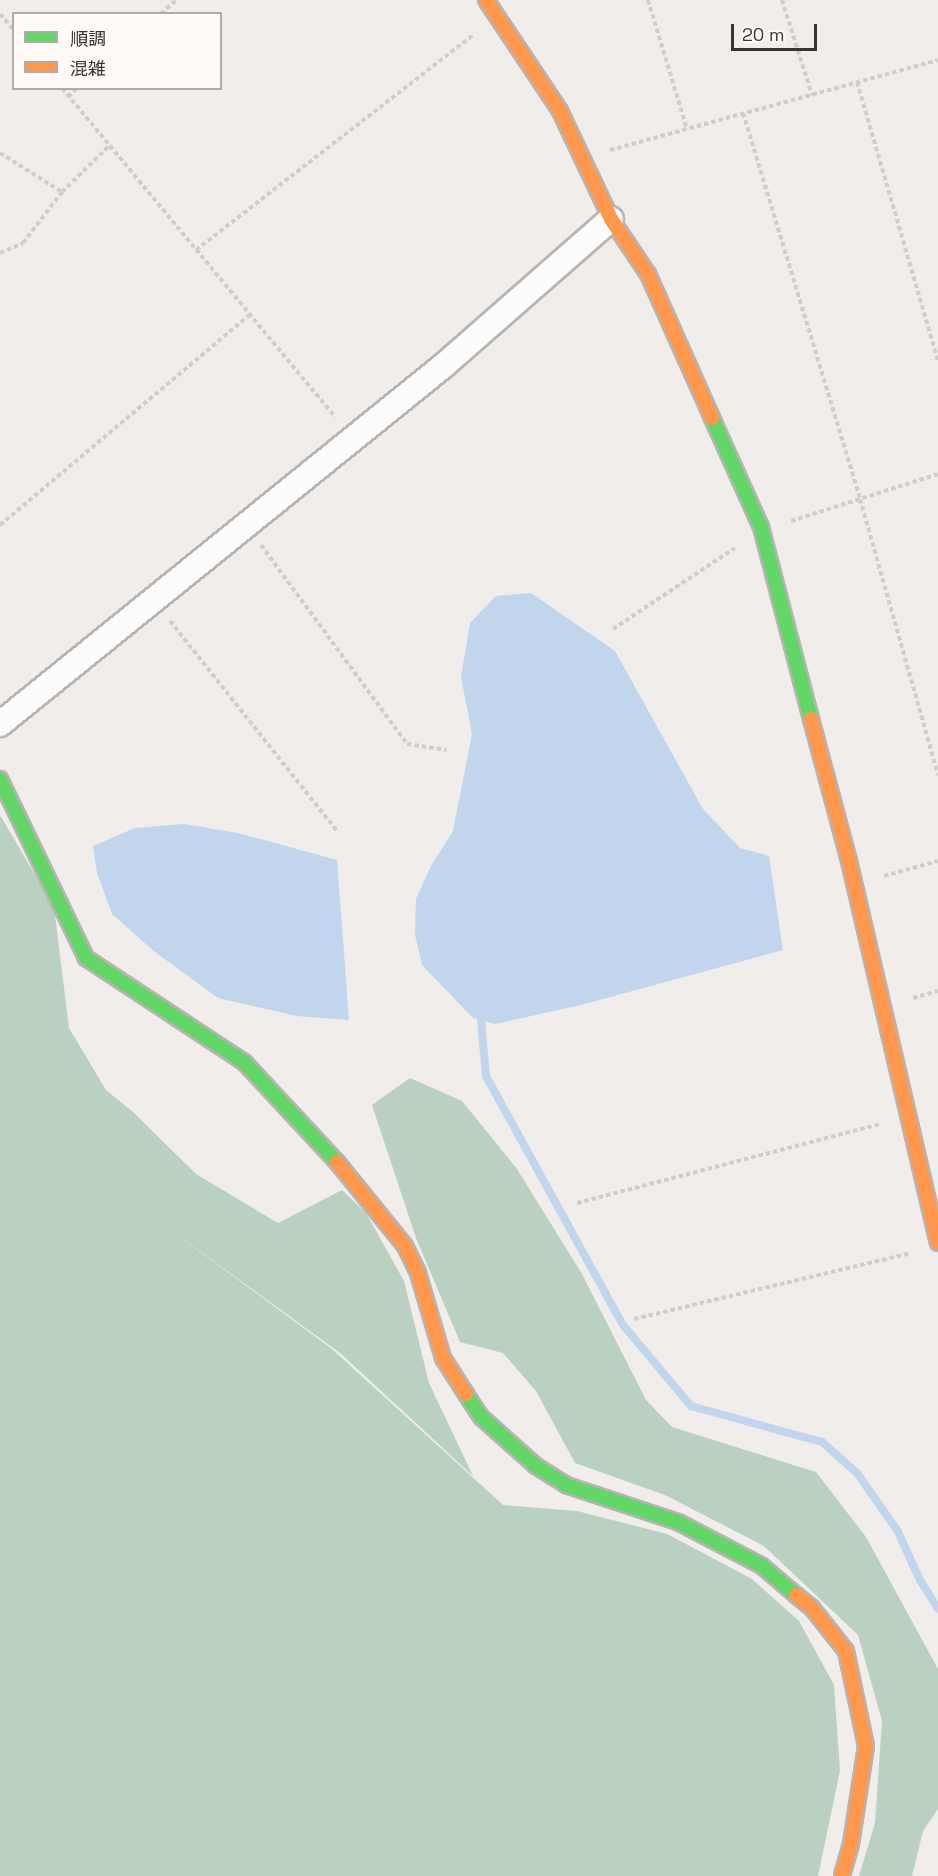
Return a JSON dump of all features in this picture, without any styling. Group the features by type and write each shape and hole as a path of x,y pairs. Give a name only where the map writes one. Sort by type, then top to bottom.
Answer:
{"street":[{"path":"486,0 560,111 611,219 648,274 761,527 849,861 938,1243"},
{"path":"0,724 443,366 611,219"},
{"path":"0,778 86,958 244,1062 322,1143 405,1246 417,1273 443,1358 481,1417 536,1466 566,1485 678,1522 762,1566 812,1608 846,1651 866,1746 851,1844 842,1876"}],"path":[{"path":"163,12 176,0"},
{"path":"648,0 687,129"},
{"path":"783,0 812,95"},
{"path":"0,14 12,28"},
{"path":"196,250 482,28"},
{"path":"607,151 938,60"},
{"path":"857,82 938,360"},
{"path":"63,90 335,417"},
{"path":"68,97 75,90"},
{"path":"743,113 860,499 938,775"},
{"path":"0,253 23,243 62,192 109,146"},
{"path":"0,153 62,192"},
{"path":"0,525 249,315"},
{"path":"789,522 938,474"},
{"path":"259,542 407,744 447,750"},
{"path":"613,629 737,547"},
{"path":"166,617 338,831"},
{"path":"875,879 938,861"},
{"path":"903,1000 938,991"},
{"path":"577,1203 882,1123"},
{"path":"634,1318 915,1252"}],"green space":[{"path":"0,815 54,907 69,1028 106,1090 133,1112 196,1174 278,1223 342,1190 366,1213 404,1281 429,1383 473,1476 340,1353 161,1223 332,1349 503,1505 577,1511 667,1534 752,1579 799,1621 834,1685 840,1771 818,1876 0,1876"},
{"path":"410,1078 462,1101 517,1169 582,1274 646,1400 672,1427 816,1472 866,1537 938,1669 938,1809 923,1831 912,1876 859,1876 875,1823 882,1721 858,1635 764,1546 665,1495 575,1463 536,1391 503,1353 460,1342 416,1238 372,1105"}],"water":[{"path":"531,593 615,651 703,809 740,848 769,856 783,950 581,1005 495,1024 473,1018 422,965 415,935 416,899 431,866 453,831 472,734 461,677 470,623 496,596"},
{"path":"184,824 238,833 337,860 349,1020 297,1016 218,998 155,952 112,914 97,873 93,846 135,828"}],"waterway":[{"path":"480,1009 486,1076 623,1325 691,1406 822,1442 857,1473 897,1530 920,1580 938,1609"}],"traffic: fast":[{"path":"712,418 761,527 811,719"},
{"path":"0,779 86,958 244,1062 337,1162"},
{"path":"466,1394 481,1417 536,1466 566,1485 678,1522 762,1566 796,1595"}],"traffic: slow":[{"path":"486,0 560,111 611,219 648,274 712,418"},
{"path":"811,719 849,861 938,1243"},
{"path":"337,1162 405,1246 418,1273 443,1358 466,1394"},
{"path":"796,1595 812,1608 846,1651 866,1746 851,1844 842,1876"}]}
